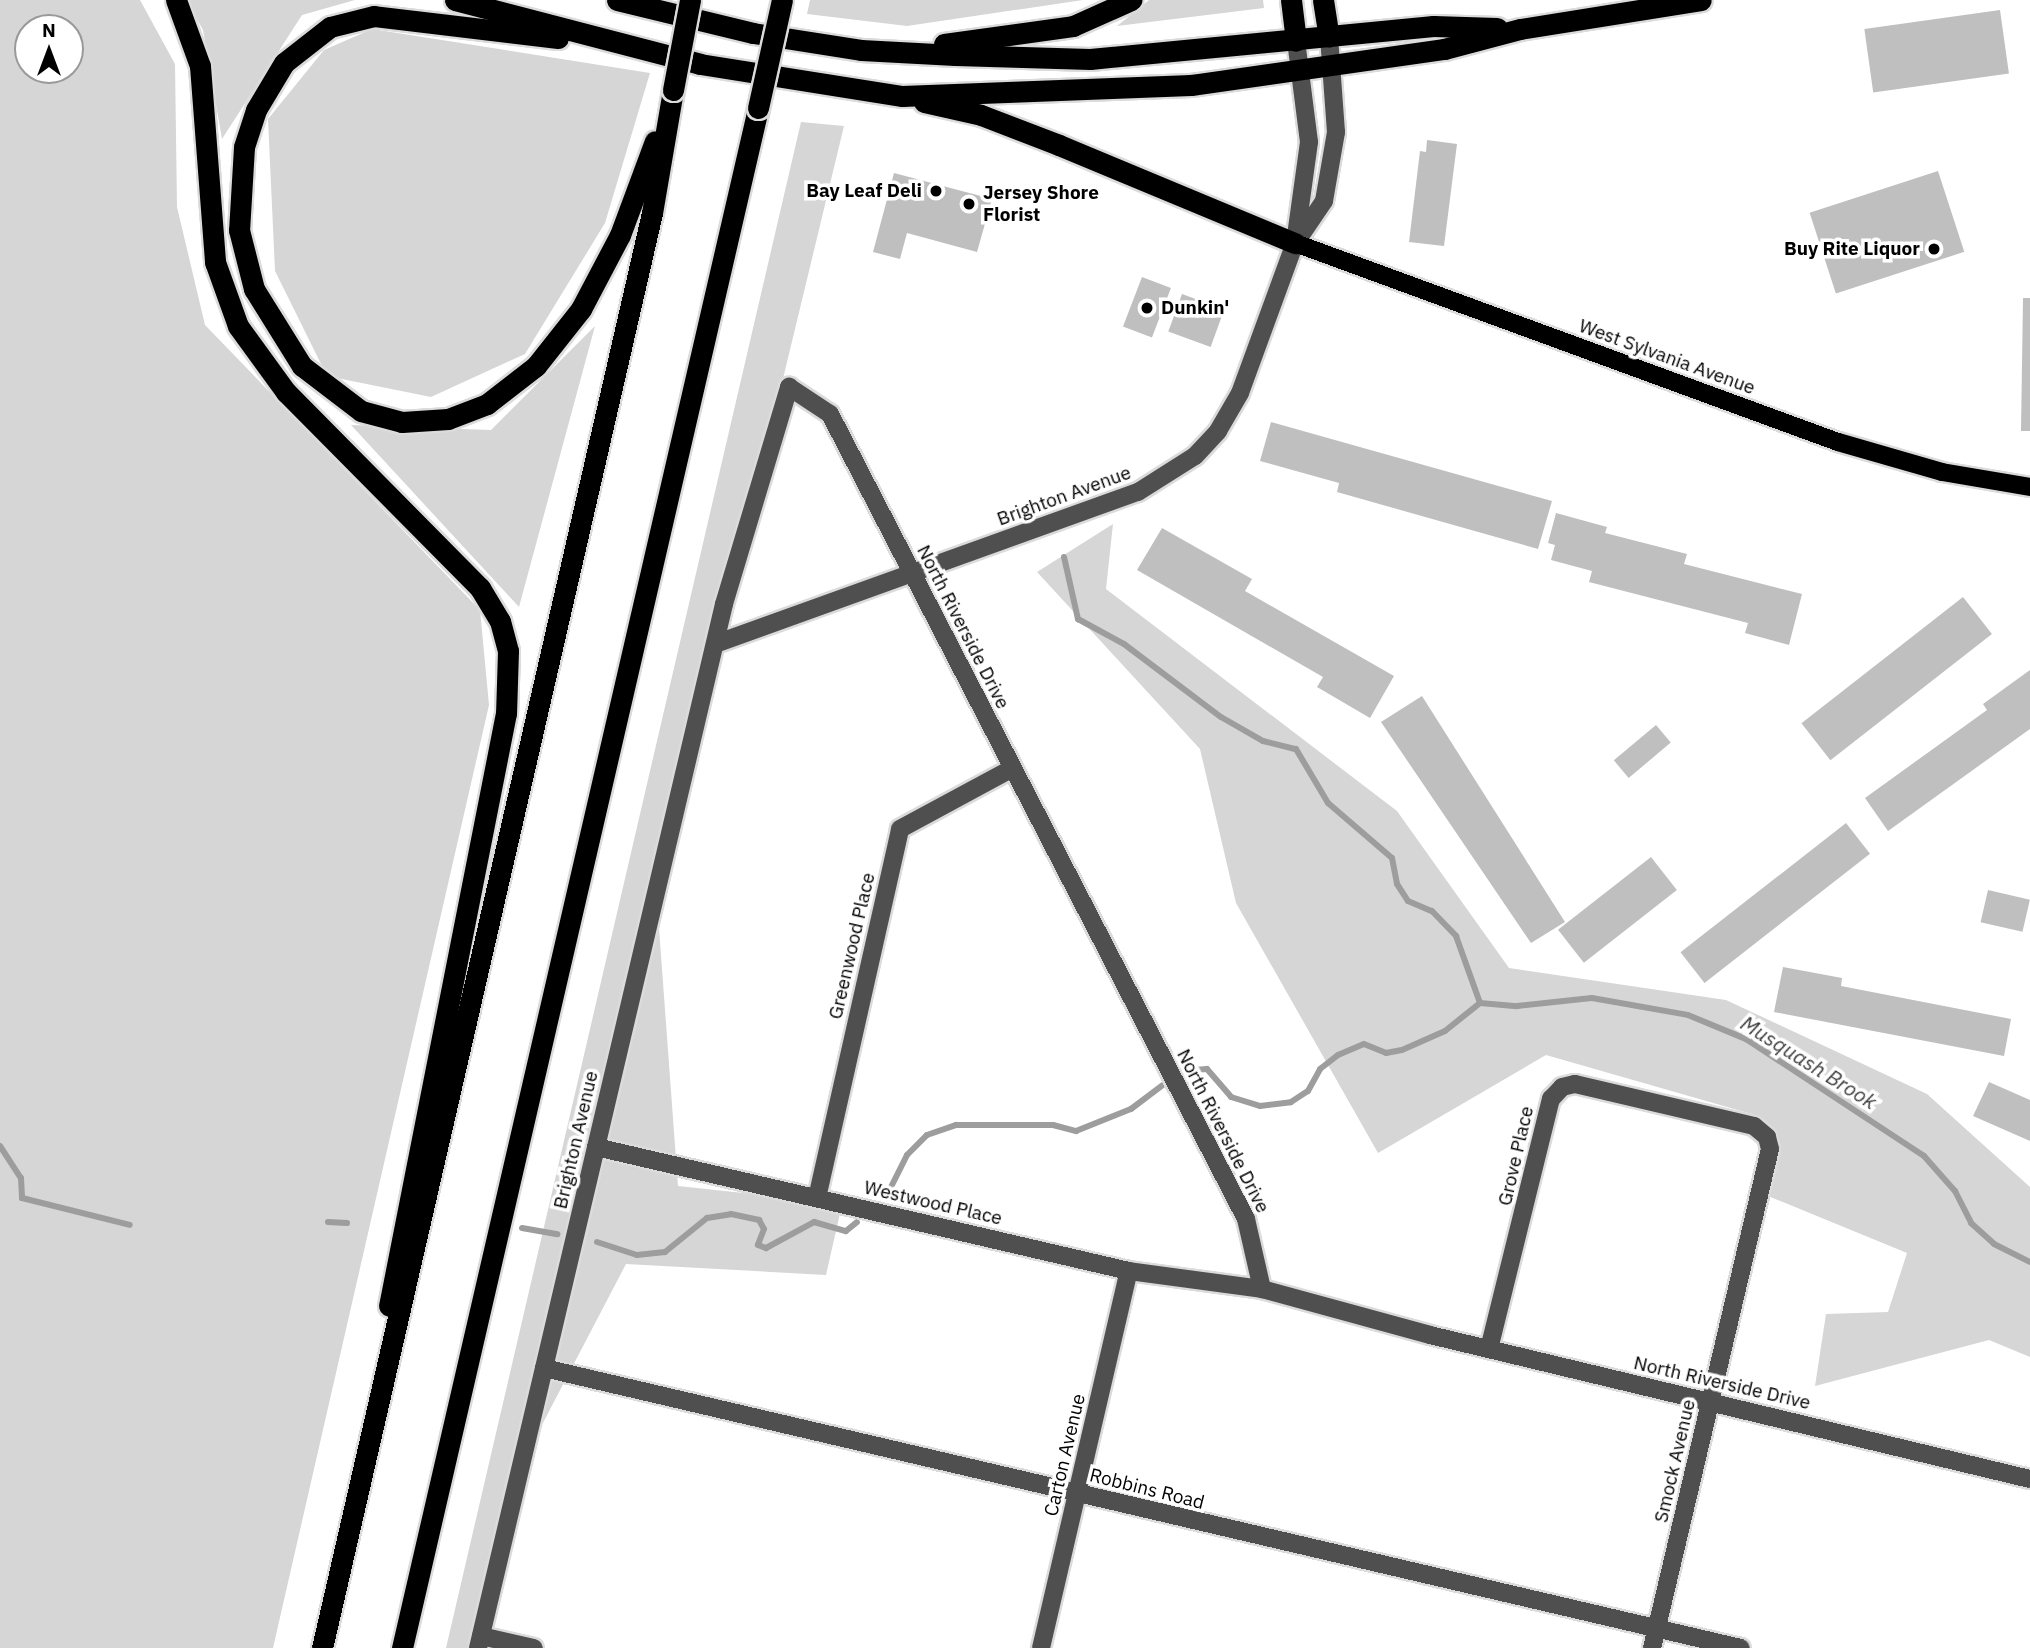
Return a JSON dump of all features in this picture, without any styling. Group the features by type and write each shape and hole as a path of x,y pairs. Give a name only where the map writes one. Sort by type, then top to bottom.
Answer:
{"highway":[{"path":"176,0 200,66 215,262 239,326 286,391 480,588 500,621 508,651 506,713 391,1290 382,1376"},
{"path":"455,0 621,44 813,85 902,96 981,115 1295,243"},
{"path":"617,0 753,33 898,51 1090,59 1433,26 1520,29"},
{"path":"322,1648 382,1376 652,213 690,0"},
{"path":"402,1648 782,0"},
{"path":"898,51 1073,26 1131,0"},
{"path":"1291,0 1296,41"},
{"path":"1323,0 1329,37"},
{"path":"902,96 1178,86 1444,50 1520,29 1701,0"},
{"path":"621,44 374,16 330,27 296,50 256,110 238,190 247,268 280,339 325,388 374,416 430,422 487,404 536,366 581,309 620,235 671,100"}],"main road":[{"name":"West Sylvania Avenue","path":"1295,243 1838,442 1942,472 2030,487"}],"street":[{"name":"Brighton Avenue","path":"1295,243 1324,201 1336,132 1329,37"},
{"name":"Brighton Avenue","path":"718,643 1138,492 1195,456 1218,432 1240,393 1295,243 1306,193 1308,142 1296,41"},
{"name":"Brighton Avenue","path":"479,1642 718,643 733,568 789,387"},
{"name":"North Riverside Drive","path":"789,387 811,396 830,414 1246,1219 1262,1289 1489,1349 2030,1479"},
{"name":"Greenwood Place","path":"817,1198 900,829 1013,768"},
{"name":"Grove Place","path":"1489,1349 1551,1099 1562,1087 1576,1084 1755,1126"},
{"name":"Smock Avenue","path":"1652,1648 1770,1149 1767,1137 1755,1126"},
{"name":"Westwood Place","path":"596,1147 1129,1271 1262,1289"},
{"name":"Carton Avenue","path":"1041,1648 1129,1271"},
{"name":"Robbins Road","path":"544,1368 1741,1648"},
{"path":"479,1642 534,1648"}],"shaded area":[{"path":"0,0 140,0 175,64 177,207 205,325 480,610 489,705 273,1648 0,1648"},
{"path":"186,0 355,0 302,15 222,139 203,30"},
{"path":"810,0 1083,0 907,26 807,14"},
{"path":"1149,0 1263,0 1264,8 1117,26"},
{"path":"372,29 650,73 605,223 525,354 431,397 327,376 275,271 268,119 324,50"},
{"path":"801,122 844,126 657,901 678,1186 808,1200 841,1209 826,1275 626,1264 522,1463 477,1648 446,1648"},
{"path":"595,326 519,607 351,425 491,430"},
{"path":"1113,524 1106,589 1397,811 1509,968 1726,1000 1927,1094 2030,1187 2030,1357 1989,1340 1815,1386 1826,1314 1888,1312 1907,1253 1768,1196 1755,1115 1546,1055 1378,1153 1236,903 1200,749 1037,572"}],"building":[{"path":"2000,10 2009,73 1873,92 1864,29"},
{"path":"1427,140 1457,144 1444,246 1409,242 1420,151 1426,152"},
{"path":"1938,171 1964,252 1836,294 1810,213"},
{"path":"894,173 992,199 977,252 907,233 900,259 873,252"},
{"name":"Dunkin'","path":"1142,277 1171,288 1152,338 1123,326"},
{"path":"1182,294 1224,309 1211,347 1168,332"},
{"path":"2023,298 2030,298 2030,431 2021,431"},
{"path":"1271,422 1552,501 1538,549 1337,492 1339,483 1260,461"},
{"path":"1556,513 1607,527 1605,533 1687,554 1684,564 1802,594 1789,645 1745,633 1748,623 1589,582 1592,571 1551,560 1555,545 1548,543"},
{"path":"1162,528 1252,579 1245,591 1394,676 1370,718 1317,687 1323,677 1137,570"},
{"path":"1963,597 1992,634 1830,760 1801,723"},
{"path":"2030,670 2030,729 1888,831 1865,798 1987,710 1983,704"},
{"path":"1422,696 1565,922 1531,943 1381,722"},
{"path":"1656,725 1671,743 1629,778 1614,760"},
{"path":"1846,823 1870,854 1705,983 1681,952"},
{"path":"1651,857 1677,890 1584,963 1558,930"},
{"path":"1988,890 2030,900 2022,932 1981,922"},
{"path":"1783,967 1842,978 1841,986 2011,1019 2004,1056 1774,1012"},
{"path":"1989,1082 2030,1100 2030,1141 1973,1116"}],"waterway":[{"path":"1064,557 1078,619 1124,644 1221,717 1263,741 1296,749 1328,803 1392,858 1397,884 1408,901 1432,911 1456,936 1480,1003"},
{"name":"Musquash Brook","path":"1480,1003 1517,1006 1592,998 1688,1015 1746,1039 1924,1156 1955,1191 1971,1223 1994,1244 2030,1262"},
{"name":"Musquash Brook","path":"1194,1070 1207,1069 1231,1097 1260,1106 1291,1102 1308,1091 1320,1069 1338,1055 1364,1044 1386,1053 1402,1050 1445,1031 1480,1003"},
{"name":"Musquash Brook","path":"889,1191 907,1155 927,1135 956,1125 1053,1125 1076,1131 1131,1109 1163,1085"},
{"name":"Musquash Brook","path":"0,1146 21,1178 22,1198 130,1225"},
{"name":"Musquash Brook","path":"597,1242 637,1255 665,1252 707,1218 731,1214 759,1220 764,1229 758,1245 766,1248 814,1222 846,1231 857,1222"},
{"name":"Musquash Brook","path":"328,1222 347,1223"},
{"name":"Musquash Brook","path":"522,1228 557,1234"}],"place":[{"name":"Bay Leaf Deli","path":"936,191"},
{"name":"Jersey Shore Florist","path":"969,204"},
{"name":"Buy Rite Liquor","path":"1934,249"},
{"name":"Dunkin'","path":"1147,308"}]}
